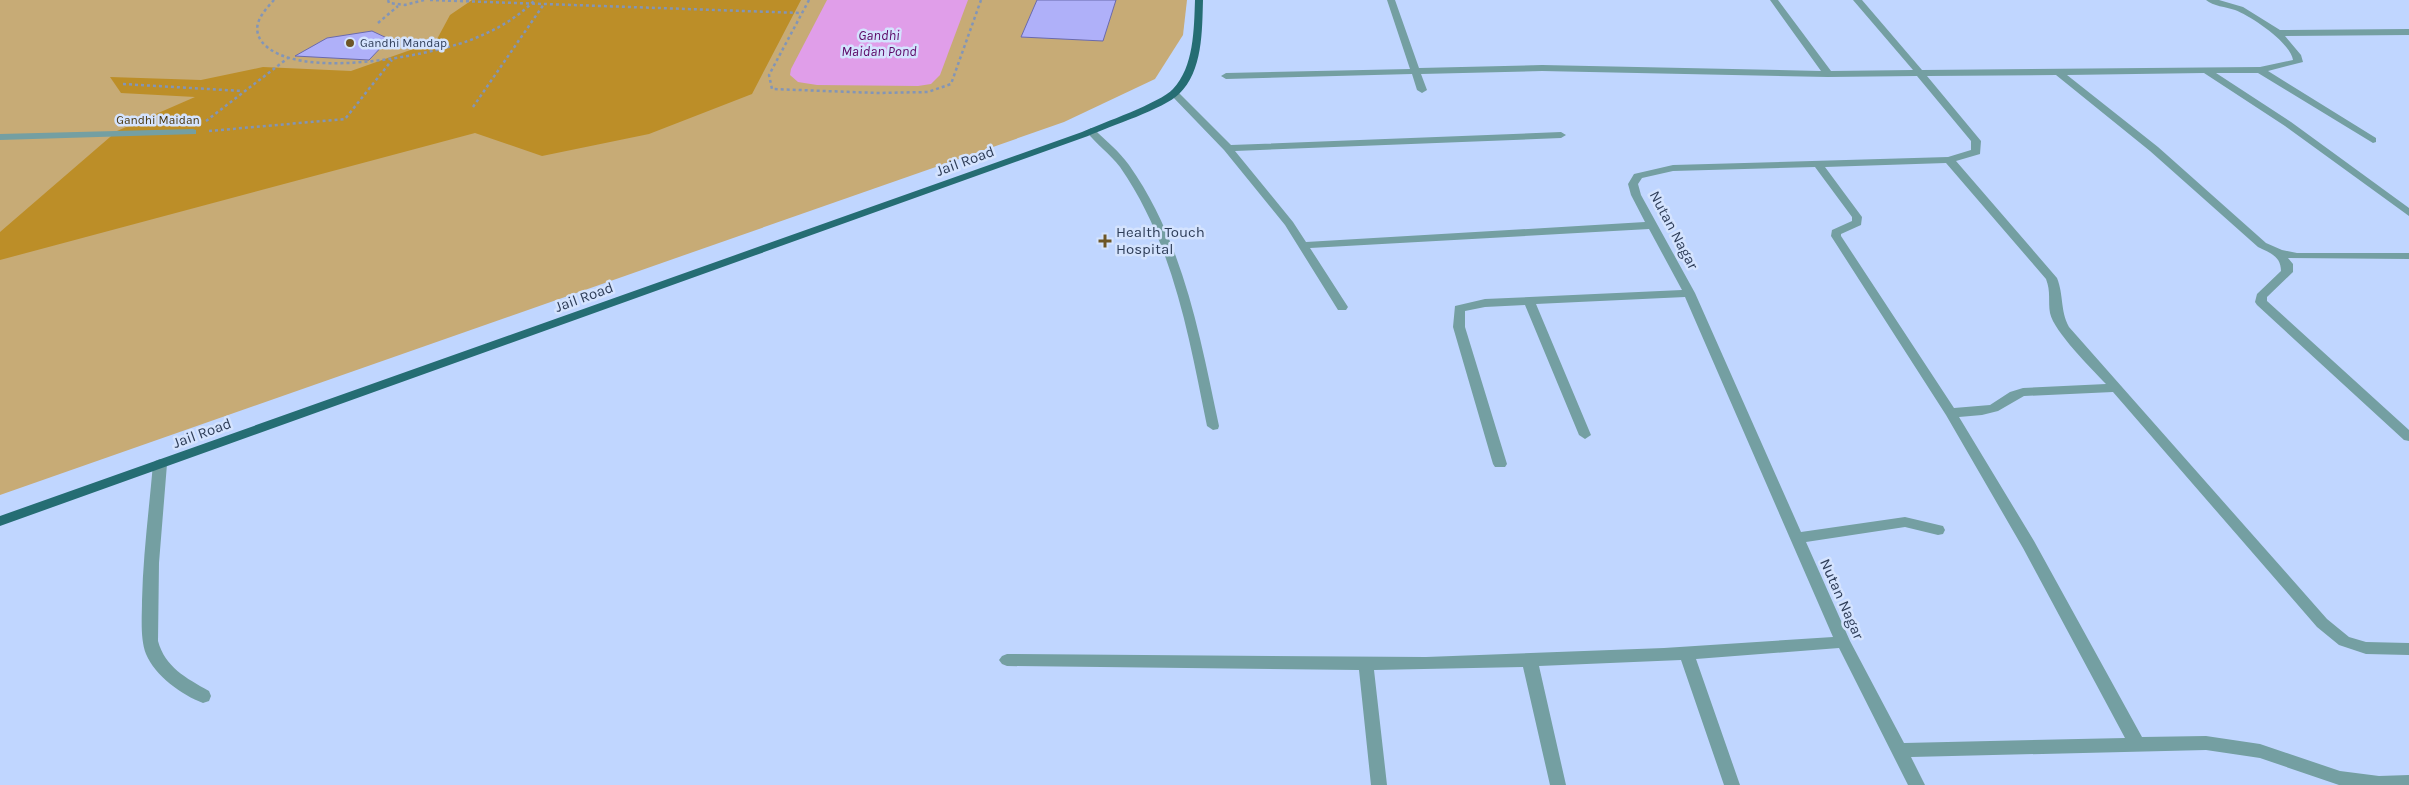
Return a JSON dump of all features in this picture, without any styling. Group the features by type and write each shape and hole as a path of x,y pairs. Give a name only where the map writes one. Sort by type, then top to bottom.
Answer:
{"main road":[{"path":"1175,94 1190,71 1198,39 1199,0"},
{"name":"Jail Road","path":"0,521 1091,131 1175,94"}],"street":[{"path":"1391,0 1422,90"},
{"path":"1774,0 1828,74"},
{"name":"Nutan Nagar","path":"1857,0 1976,141 1976,152 1949,160 1673,168 1638,176 1633,184 1636,195 1654,225 1689,293 1843,642 1918,785"},
{"path":"1226,76 1542,68 1828,74 2260,70 2298,62 2297,55 2278,33 2240,9 2210,0"},
{"path":"2278,33 2409,32"},
{"path":"2206,70 2288,124 2409,213"},
{"path":"2260,70 2373,140"},
{"path":"2058,72 2154,149 2262,245 2279,253 2297,256 2409,256"},
{"path":"1175,94 1228,148 1289,224 1342,306"},
{"path":"1091,131 1125,166 1172,256 1191,322 1213,426"},
{"path":"0,137 192,132"},
{"path":"1228,148 1561,135"},
{"path":"1949,160 2051,278 2056,290 2056,314 2064,329 2322,623 2344,641 2366,648 2409,649"},
{"path":"1818,164 1857,216 1858,223 1836,232 1836,236 1951,412 2029,546 2137,744"},
{"path":"1302,245 1654,225"},
{"path":"2279,253 2287,264 2288,272 2261,296 2261,302 2409,437"},
{"path":"1500,464 1457,317 1459,309 1469,305 1689,293"},
{"path":"1529,301 1585,435"},
{"path":"1951,412 1986,410 1999,406 2011,395 2023,392 2116,388"},
{"path":"160,464 149,615 153,653 170,676 202,696"},
{"path":"1797,538 1905,522 1938,530"},
{"path":"1007,660 1366,664 1530,662 1686,654 1843,642"},
{"path":"1686,654 1732,785"},
{"path":"1530,662 1558,785"},
{"path":"1366,664 1378,785"},
{"path":"1901,750 2206,743 2260,751 2340,778 2379,783 2409,782"}],"path":[{"path":"274,0 258,18 256,30 260,41 271,50 288,58 317,63 353,64 392,60 432,52 477,37 500,26 533,4 535,0"},
{"path":"388,0 389,3 399,6"},
{"path":"378,23 399,6 424,0"},
{"path":"430,0 801,13"},
{"path":"809,0 769,75 772,89 878,93 928,92 951,84 981,0"},
{"path":"473,107 544,4"},
{"path":"192,132 242,91 288,58"},
{"path":"192,132 345,119 392,60"},
{"path":"122,84 242,91"}],"green space":[{"name":"Gandhi Maidan","path":"0,0 1187,0 1183,35 1155,79 1064,122 0,495"},
{"path":"472,0 801,0 752,94 649,134 542,156 475,133 0,260 0,232 117,131 195,97 121,93 110,77 201,80 263,67 351,71 436,41 450,15"}],"water":[{"name":"Gandhi Maidan Pond","path":"827,0 968,0 940,75 931,84 918,86 817,85 798,82 790,75 791,69"}],"building":[{"path":"1037,0 1116,0 1103,41 1021,37"},
{"name":"Gandhi Mandap","path":"372,31 389,39 369,60 295,56 327,38"}],"place":[{"name":"Gandhi Mandap","path":"350,43"},
{"name":"Health Touch Hospital","path":"1105,241"}]}
